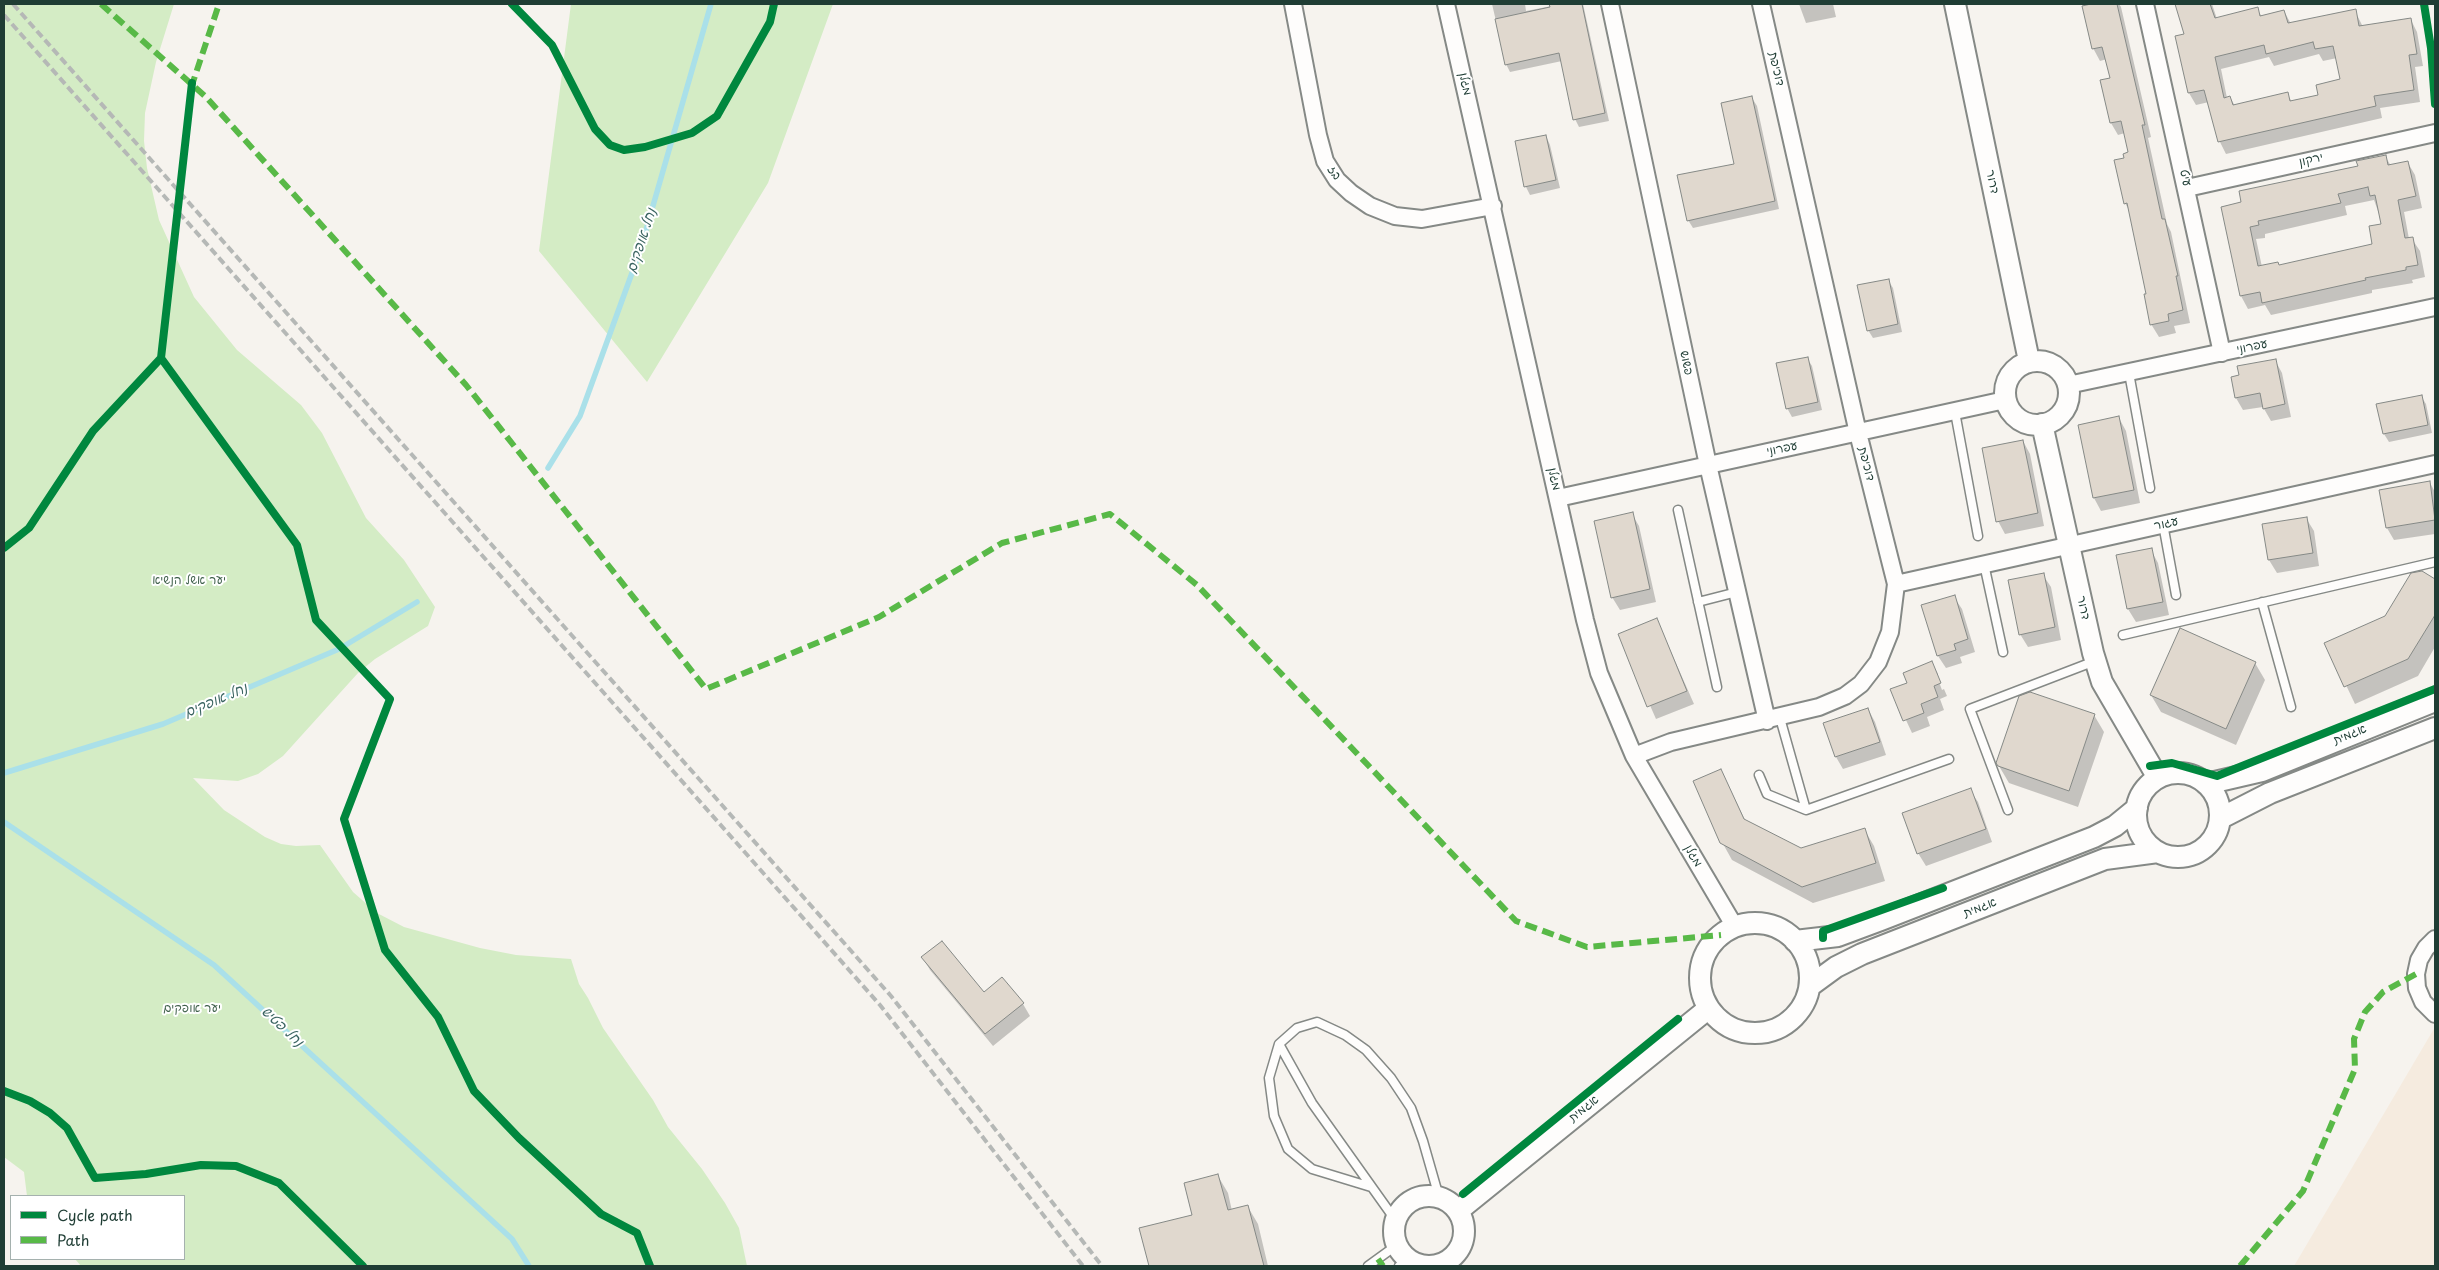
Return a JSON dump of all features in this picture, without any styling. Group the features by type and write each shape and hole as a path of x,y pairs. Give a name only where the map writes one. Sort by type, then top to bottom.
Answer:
{"street":[{"name":"בז","path":"1293,4 1318,135 1325,161 1337,180 1351,193 1370,206 1395,216 1422,219 1492,206"},
{"name":"מגלן","path":"1446,4 1599,672 1634,756 1735,928"},
{"name":"פשוש","path":"1610,4 1708,465 1737,592 1773,719"},
{"name":"דוכיפת","path":"1634,756 1671,742 1819,707 1845,696 1862,684 1878,662 1890,632 1896,584 1858,432 1761,4"},
{"name":"דרור","path":"1955,4 2029,361"},
{"name":"עיט","path":"2145,4 2222,354"},
{"name":"ירקון","path":"2187,188 2435,133"},
{"name":"עפרוני","path":"2068,385 2435,308"},
{"path":"2037,360 2053,365 2060,370 2068,385 2069,396 2063,410 2052,421 2042,424 2033,424 2015,417 2005,400 2004,390 2012,372 2029,361 2037,360"},
{"name":"עפרוני","path":"1558,498 2005,400"},
{"name":"דרור","path":"2042,424 2095,661 2102,682 2158,778"},
{"name":"עגור","path":"1896,584 2435,464"},
{"name":"אגמית","path":"2206,784 2262,770 2435,700"},
{"name":"אגמית","path":"2221,818 2270,793 2435,728"},
{"path":"2183,773 2195,777 2206,784 2215,793 2220,806 2221,818 2212,840 2194,854 2169,856 2149,846 2138,828 2137,808 2144,791 2158,778 2170,774 2183,773"},
{"name":"אגמית","path":"1795,941 1838,936 1881,920 2094,837 2115,826 2137,808"},
{"name":"אגמית","path":"1810,986 1836,967 1862,954 2105,859 2158,852"},
{"path":"1751,924 1767,925 1782,931 1795,941 1808,962 1810,986 1806,1000 1798,1013 1788,1022 1772,1031 1754,1033 1736,1030 1721,1021 1709,1008 1702,993 1700,977 1703,961 1710,947 1721,935 1735,928 1751,924"},
{"path":"2435,939 2426,948 2419,960 2416,974 2417,988 2424,1002 2435,1014"},
{"name":"אגמית","path":"1458,1211 1709,1008"},
{"path":"1427,1196 1439,1197 1450,1202 1458,1211 1463,1221 1464,1233 1460,1261 1432,1266 1420,1264 1402,1257 1394,1233 1396,1221 1401,1210 1410,1202 1427,1196"}],"lane":[{"path":"2130,373 2150,488"},
{"path":"1954,412 1978,536"},
{"path":"1678,510 1717,687"},
{"path":"2163,524 2176,595"},
{"path":"2123,634 2435,562"},
{"path":"1984,564 2003,652"},
{"path":"1698,602 1737,592"},
{"path":"2262,602 2291,707"},
{"path":"2008,810 1970,709 2095,661"},
{"path":"1773,719 1806,810"},
{"path":"1759,775 1767,794 1806,810 1949,758"},
{"path":"1371,1186 1312,1169 1288,1149 1274,1116 1269,1078 1279,1044 1297,1028 1317,1022 1345,1035 1366,1050 1391,1078 1411,1108 1424,1141 1439,1197"},
{"path":"1279,1044 1312,1103 1396,1221"},
{"path":"1368,1266 1402,1257"}],"shaded area":[{"path":"2435,1027 2435,1266 2294,1266"}],"green space":[{"path":"4,4 174,4 156,62 145,113 144,141 147,168 159,220 194,297 237,350 301,405 322,433 366,518 404,560 435,607 428,626 375,659 358,673 283,756 258,774 238,781 193,778 224,810 265,837 281,844 296,846 320,845 353,892 377,913 404,927 480,948 516,955 571,959 579,984 603,1028 653,1100 668,1127 702,1169 725,1203 739,1228 747,1266 81,1266 76,1260 185,1260 185,1195 27,1195 24,1172 4,1157"},
{"path":"571,4 833,4 768,183 647,382 539,251"}],"building":[{"path":"1549,4 1582,4 1605,113 1573,120 1559,53 1505,65 1495,19 1550,7"},
{"path":"2117,4 2145,125 2142,125 2162,219 2165,219 2178,276 2176,276 2183,310 2168,314 2169,321 2150,325 2144,294 2146,294 2127,203 2124,204 2114,160 2124,158 2123,154 2128,152 2121,121 2110,123 2100,80 2110,78 2102,47 2092,49 2082,6"},
{"path":"2175,4 2210,4 2215,18 2258,7 2260,16 2284,10 2288,23 2356,9 2359,26 2411,18 2417,54 2409,55 2414,90 2374,96 2376,106 2218,142 2204,90 2188,93 2175,36 2184,34","holes":["2313,42 2315,49 2333,46 2340,79 2316,85 2318,95 2290,101 2288,92 2233,105 2230,96 2224,98 2215,57 2264,45 2266,54"]},
{"path":"1752,96 1775,201 1687,221 1677,175 1734,164 1721,103"},
{"path":"1546,135 1556,180 1524,187 1515,141"},
{"path":"2386,155 2388,165 2408,161 2416,196 2398,200 2405,238 2413,237 2418,265 2406,267 2406,270 2365,278 2366,280 2262,303 2260,292 2240,296 2221,207 2241,202 2239,191 2358,166 2356,161","holes":["2368,187 2370,196 2375,195 2381,224 2369,226 2372,244 2279,265 2278,262 2258,266 2250,227 2259,225 2258,221 2341,203 2338,194"]},
{"path":"1889,279 1898,324 1867,331 1857,285"},
{"path":"1808,357 1818,402 1786,409 1776,363"},
{"path":"2276,359 2285,404 2263,409 2260,393 2235,398 2231,377 2239,375 2237,366"},
{"path":"2422,395 2428,425 2383,434 2376,404"},
{"path":"2119,416 2134,490 2093,498 2078,425"},
{"path":"2023,440 2038,513 1996,522 1982,448"},
{"path":"2430,481 2435,520 2386,528 2379,490"},
{"path":"1633,512 1650,589 1611,598 1594,521"},
{"path":"2307,517 2313,553 2268,560 2262,524"},
{"path":"2152,548 2163,602 2127,609 2116,555"},
{"path":"2422,571 2435,579 2435,615 2408,659 2344,687 2324,643 2385,616 2411,573"},
{"path":"2044,573 2055,627 2019,635 2008,580"},
{"path":"1955,595 1968,639 1954,644 1956,650 1937,656 1921,605"},
{"path":"1657,618 1687,691 1647,707 1618,634"},
{"path":"2180,628 2256,662 2226,729 2150,695"},
{"path":"1932,661 1941,683 1934,686 1938,697 1921,704 1924,713 1903,721 1890,689 1907,683 1903,673"},
{"path":"2030,692 2095,714 2069,791 1998,766 1996,763 2019,696"},
{"path":"1868,708 1880,742 1835,757 1823,723"},
{"path":"1721,769 1744,819 1801,848 1865,828 1876,863 1802,887 1720,843 1693,781"},
{"path":"1971,788 1986,829 1917,854 1902,813"},
{"path":"942,941 984,992 1002,977 1024,1003 985,1034 921,957"},
{"path":"1218,1174 1228,1210 1248,1205 1264,1266 1149,1266 1139,1228 1192,1215 1184,1183"}],"waterway":[{"name":"נחל אופקים","path":"548,468 580,416 640,251 711,4"},
{"name":"נחל אופקים","path":"4,773 163,724 339,649 417,602"},
{"name":"נחל פטיש","path":"4,822 214,965 512,1239 529,1266"}],"railway":[{"path":"13,4 891,996 1102,1266"},
{"path":"4,15 880,1005 1083,1266"}],"marked path":[{"path":"101,4 206,97 466,385 706,689 879,617 1002,543 1110,514 1197,585 1516,921 1587,947 1721,935"},
{"path":"191,88 219,4"},
{"path":"2240,1266 2303,1191 2355,1069 2354,1039 2365,1012 2383,992 2416,974"},
{"path":"1378,1259 1383,1266"}],"cycle path":[{"path":"512,4 552,45 595,129 610,145 624,150 645,147 692,133 717,116 770,22 774,4"},
{"path":"2424,4 2431,48 2435,104"},
{"path":"4,548 29,528 93,431 161,358 192,83"},
{"path":"161,358 297,545 316,620 390,699 344,819 385,950 438,1017 474,1091 519,1138 601,1214 637,1233 650,1266"},
{"path":"2150,766 2172,763 2217,776 2435,689"},
{"path":"1823,938 1823,931 1943,888"},
{"path":"1463,1194 1678,1019"},
{"path":"4,1091 30,1101 50,1113 67,1128 95,1178 146,1174 201,1165 236,1166 279,1183 363,1266"}],"park label":[{"name":"יער אשל הנשיא","path":"189,581"},
{"name":"יער אופקים","path":"192,1009"}]}
